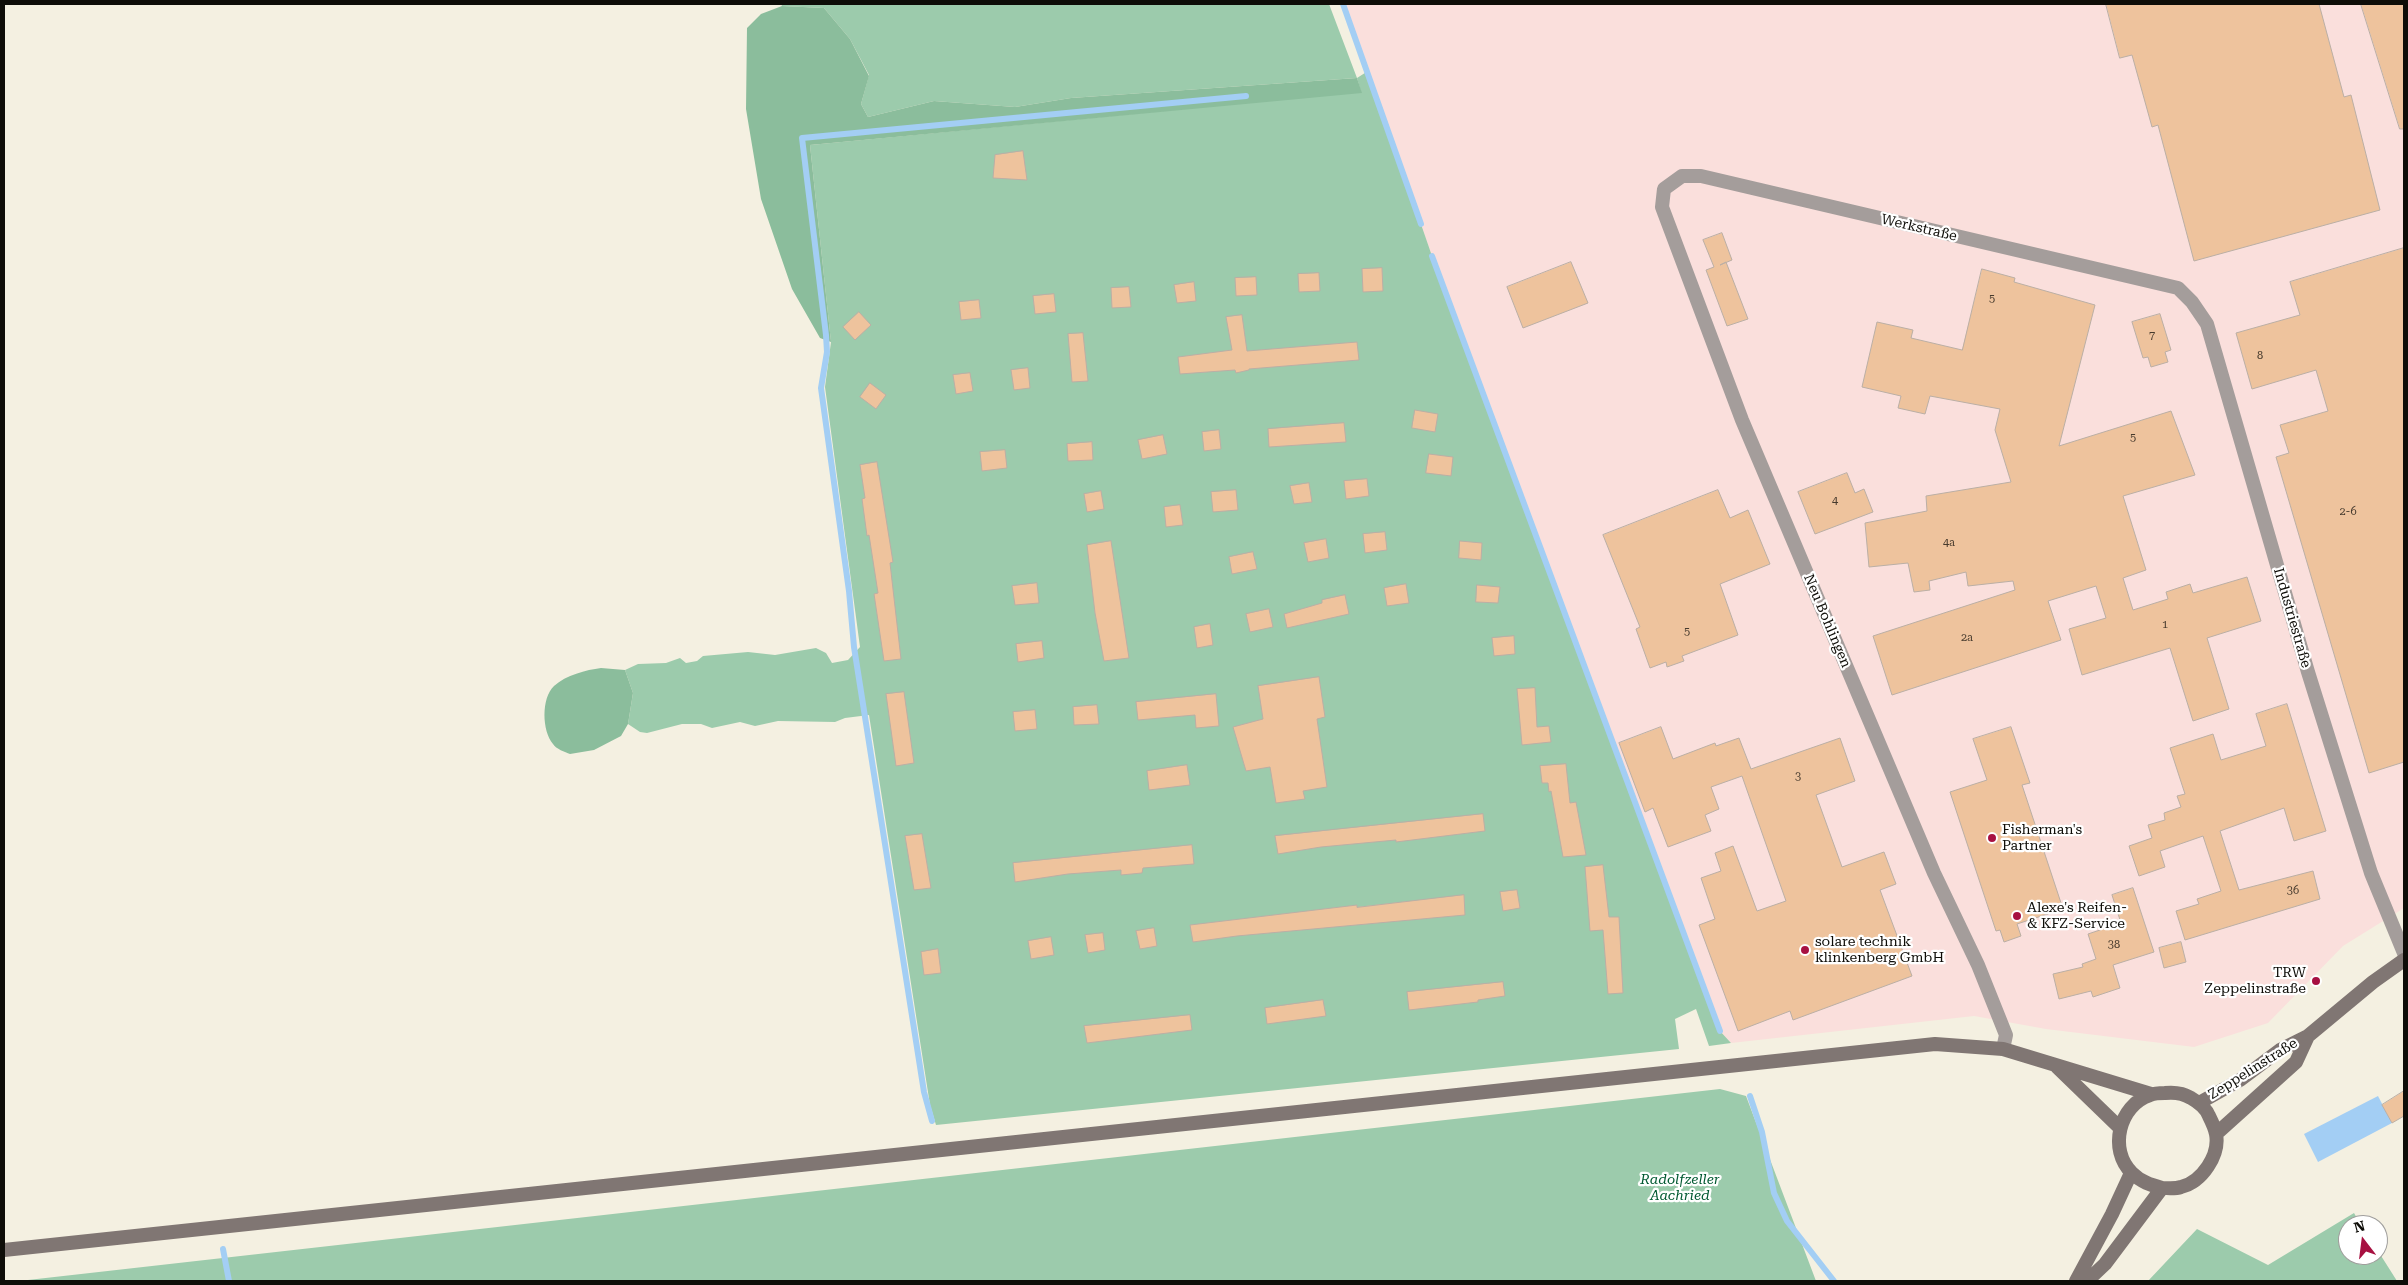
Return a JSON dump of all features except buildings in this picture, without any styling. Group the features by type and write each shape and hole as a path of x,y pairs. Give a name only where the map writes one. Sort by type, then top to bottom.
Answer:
{"main road":[{"name":"Zeppelinstraße","path":"2199,1103 2240,1080 2280,1050 2308,1036 2373,982 2404,960"},
{"name":"Zeppelinstraße","path":"2216,1134 2296,1062 2308,1036"},
{"path":"4,1250 1935,1044 2003,1049 2151,1094 2174,1092 2187,1096 2199,1103 2208,1113 2216,1134 2216,1148 2208,1166 2195,1180 2181,1187 2162,1188 2145,1184 2131,1173 2122,1158 2119,1142 2120,1128 2128,1112 2140,1100 2151,1094"},
{"path":"2055,1064 2120,1128"},
{"path":"2076,1281 2112,1214 2131,1173"},
{"path":"2087,1281 2105,1264 2162,1188"}],"street":[{"name":"Werkstraße","path":"1664,188 1682,176 1701,176 2178,288"},
{"name":"Neu Bohlingen","path":"1664,188 1662,207 1742,420 1934,873 1978,965 2006,1035 2003,1049"},
{"name":"Industriestraße","path":"2178,288 2192,302 2207,324 2308,672 2371,873 2404,953"}],"shaded area":[{"path":"1343,4 2404,4 2404,908 2343,946 2268,1023 2194,1047 2046,1029 1974,1016 1731,1043 1720,1031 1432,256"}],"green space":[{"path":"781,4 1329,4 1357,78 1071,98 1015,107 934,101 868,117 861,104 869,75 850,39 824,8 782,6"},
{"path":"782,6 824,8 850,39 869,76 861,104 868,117 934,101 1015,107 1071,98 1357,78 1362,93 810,145 831,342 820,338 792,289 761,199 746,109 747,28 761,14"},
{"path":"1368,71 1432,256 1720,1031 1731,1043 1709,1046 1696,1009 1675,1019 1679,1049 936,1125 930,1105 869,715 845,718 835,722 778,721 755,726 740,722 712,728 701,724 682,724 647,733 640,732 628,724 633,693 625,670 638,664 666,663 680,658 686,663 697,661 703,656 748,652 775,655 816,648 826,653 832,663 848,660 860,647 825,387 831,342 810,145 1361,92 1357,78"},
{"path":"601,668 625,670 633,693 628,724 621,736 594,750 570,754 554,746 549,738 544,715 547,698 550,691 559,682 570,676"},
{"name":"Radolfzeller Aachried","path":"1720,1089 1746,1096 1816,1281 19,1281"},
{"path":"2338,1223 2338,1265 2387,1265 2397,1281 2148,1281 2197,1229 2268,1265"}],"water":[{"path":"2378,1096 2392,1123 2318,1162 2304,1134"}],"waterway":[{"path":"1343,4 1421,224"},
{"path":"932,1121 924,1092 854,647 849,591 821,388 827,352 826,335 802,138 1246,96"},
{"path":"1432,256 1720,1031"},
{"path":"1750,1096 1762,1132 1774,1193 1787,1221 1834,1281"},
{"path":"223,1249 229,1281"}],"place":[{"name":"Fisherman's Partner","path":"1992,838"},
{"name":"Alexe's Reifen- & KFZ-Service","path":"2017,916"},
{"name":"solare technik klinkenberg GmbH","path":"1805,950"},
{"name":"TRW Zeppelinstraße","path":"2316,981"}]}
